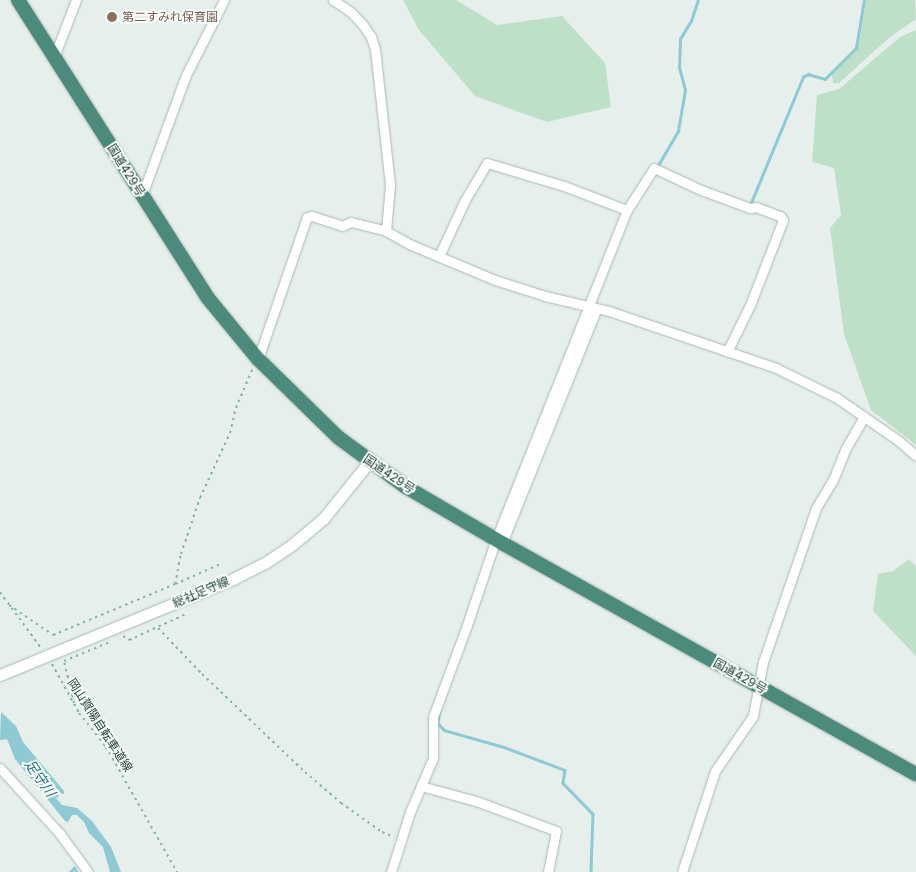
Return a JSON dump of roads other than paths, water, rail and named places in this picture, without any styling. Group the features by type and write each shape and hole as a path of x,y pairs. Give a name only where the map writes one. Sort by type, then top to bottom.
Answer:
{"highway":[{"name":"国道429号","path":"18,0 207,297 258,360 309,411 369,462 406,487 916,774"}],"main road":[{"name":"総社足守線","path":"0,675 233,579 265,563 294,544 323,519 369,462"}],"street":[{"path":"54,57 76,0"},
{"path":"142,195 186,75 224,0"},
{"path":"333,0 351,12 363,26 371,37 375,49 390,185 386,231"},
{"path":"439,256 465,200 487,163 555,184 627,210"},
{"path":"391,872 400,839 433,758 433,717 499,541 593,307 627,210 656,169 701,190 750,208 756,207 780,216 783,220 750,305 727,352"},
{"path":"258,360 307,217 342,226 351,222 386,231 409,244 504,283 593,307 776,368 837,398 863,418 879,426 916,456"},
{"path":"682,872 715,770 748,726 753,716 763,662 816,508 833,480 846,448 863,418"},
{"path":"0,768 60,834 88,872"},
{"path":"421,786 480,802 556,831 548,872"}],"water":[{"name":"足守川","path":"1,712 16,726 23,742 64,791 64,794 59,793 58,798 55,797 62,805 77,808 92,821 111,847 121,872 110,872 103,847 89,833 84,822 77,815 72,815 68,822 65,821 15,759 7,739 0,740"}],"waterway":[{"path":"657,167 678,131 685,90 679,68 680,39 691,21 698,0"},
{"path":"750,205 803,77 808,74 825,79 856,48 864,0"},
{"path":"440,710 438,723 444,730 504,747 565,770 563,783 593,814 591,872"},
{"path":"70,872 74,868 77,872"}],"place":[{"name":"第二すみれ保育園","path":"112,17"}]}
